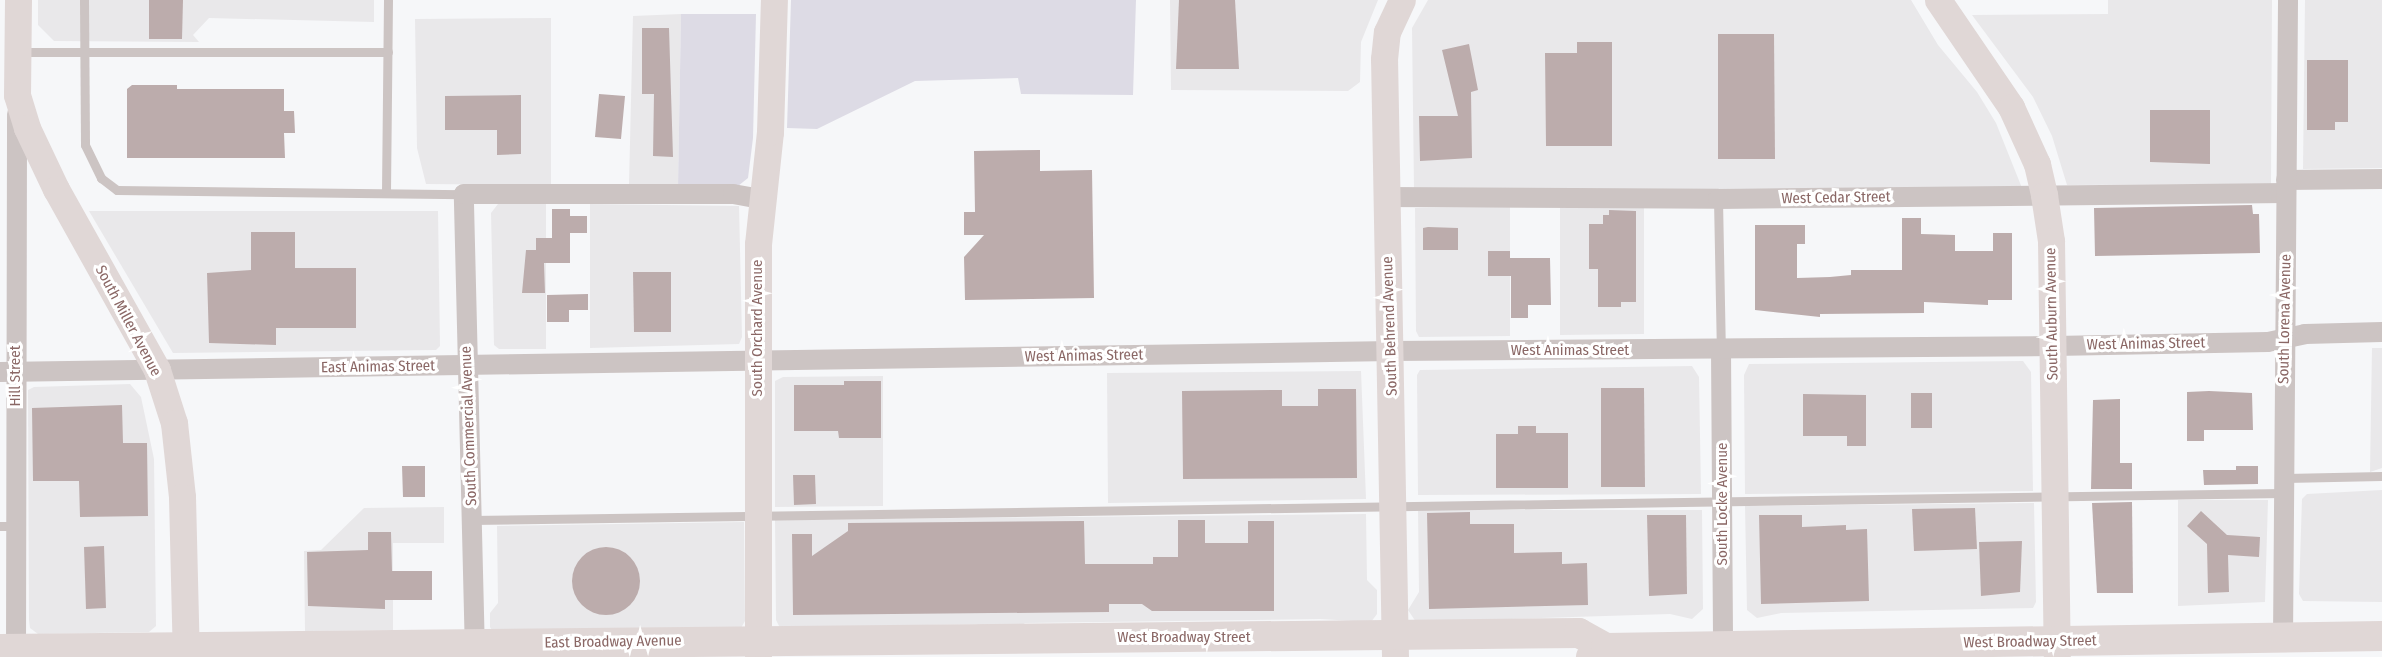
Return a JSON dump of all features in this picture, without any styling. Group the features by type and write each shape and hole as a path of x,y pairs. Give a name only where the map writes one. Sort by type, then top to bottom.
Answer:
{"main road":[{"name":"West Broadway Street","path":"758,649 1395,647 1579,633 1598,653 1723,652 2057,649 2382,636"},
{"name":"East Broadway Avenue","path":"11,652 758,649"}],"street":[{"name":"South Miller Avenue","path":"18,0 17,95 38,154 157,370 174,423 180,462 186,653"},
{"name":"South Orchard Avenue","path":"758,649 757,361 762,199 770,132 774,0"},
{"name":"South Behrend Avenue","path":"1395,647 1392,351 1384,59 1387,32 1402,0"},
{"name":"South Auburn Avenue","path":"1938,0 2011,107 2037,164 2044,195 2051,242 2054,346 2057,649"},
{"name":"South Lorena Avenue","path":"2283,639 2288,0"},
{"name":"Hill Street","path":"11,652 8,372 17,95"},
{"name":"West Cedar Street","path":"1386,197 1718,199 2044,195 2286,186 2382,179"},
{"path":"464,194 733,194 762,199"},
{"name":"South Commercial Avenue","path":"464,194 466,366 475,651"},
{"name":"West Animas Street","path":"757,361 1392,351 2054,346 2268,342 2305,334 2382,332"},
{"name":"South Locke Avenue","path":"1721,350 1723,652"},
{"name":"East Animas Street","path":"8,372 757,361"}],"lane":[{"path":"84,0 85,145 101,178 117,190 386,191 464,194"},
{"path":"386,191 388,0"},
{"path":"18,52 388,52"},
{"path":"1718,199 1721,350"},
{"path":"471,520 1394,503 1723,501 2055,495 2283,485 2382,476"}],"shaded area":[{"path":"38,0 374,0 374,22 209,18 193,35 199,42 54,41 38,25"},
{"path":"791,0 1136,0 1133,95 1021,94 1018,78 915,81 817,129 787,128"},
{"path":"1170,0 1378,0 1361,42 1360,82 1348,91 1171,90"},
{"path":"1428,0 1911,0 1938,45 1977,92 1996,123 2022,188 1414,190 1412,28"},
{"path":"2108,0 2272,0 2271,184 2067,185 2052,136 2033,97 1972,15 2108,14"},
{"path":"2305,0 2382,0 2382,168 2303,169"},
{"path":"681,14 678,186 629,185 633,16"},
{"path":"681,14 756,14 753,138 748,178 738,186 678,186"},
{"path":"551,18 551,185 426,184 417,148 415,19"},
{"path":"498,204 546,204 546,349 499,349 494,345 491,213"},
{"path":"590,204 739,206 742,337 739,344 590,348"},
{"path":"1644,206 1644,334 1560,335 1560,207"},
{"path":"1510,207 1510,336 1419,337 1416,331 1415,208"},
{"path":"89,211 438,211 440,346 436,350 173,353"},
{"path":"2372,348 2382,348 2382,468 2370,472"},
{"path":"2023,361 2031,372 2033,491 1745,494 1744,375 1749,364"},
{"path":"1692,366 1699,377 1701,494 1418,495 1417,375 1420,370"},
{"path":"1361,371 1366,499 1108,503 1107,373"},
{"path":"883,376 883,506 775,507 775,381 783,377"},
{"path":"130,384 141,397 154,459 156,626 149,632 38,634 30,628 29,620 28,390 34,387"},
{"path":"2382,490 2382,602 2303,601 2299,594 2302,499 2307,494"},
{"path":"2178,500 2268,500 2265,602 2178,606"},
{"path":"2034,503 2036,602 2033,608 1781,613 1757,618 1747,610 1745,506"},
{"path":"444,507 444,543 393,543 393,630 305,631 304,551 321,550 364,508"},
{"path":"1418,510 1702,510 1703,609 1692,619 1670,614 1416,622 1408,610 1419,592"},
{"path":"1366,514 1367,580 1377,590 1377,614 1371,622 1320,619 1025,623 1018,628 986,628 976,624 780,628 776,620 775,520"},
{"path":"744,522 745,621 741,628 492,631 490,627 490,613 498,603 497,526"}],"building":[{"path":"149,0 183,0 182,39 149,39"},
{"path":"1179,0 1235,0 1239,69 1176,69"},
{"path":"642,28 669,28 673,157 653,156 654,94 642,94"},
{"path":"1718,34 1774,34 1775,159 1718,159"},
{"path":"1577,42 1612,42 1612,146 1546,146 1545,53 1577,53"},
{"path":"1469,44 1478,90 1471,92 1472,158 1420,161 1419,116 1458,116 1442,50"},
{"path":"2307,60 2348,60 2348,122 2335,122 2335,130 2307,130"},
{"path":"132,85 177,85 177,89 284,89 284,111 294,111 295,133 284,133 285,158 127,158 127,89"},
{"path":"599,94 625,96 621,139 595,137"},
{"path":"521,95 521,154 497,155 497,130 445,130 445,96"},
{"path":"2150,110 2210,110 2210,164 2150,162"},
{"path":"1040,150 1040,171 1092,170 1094,298 965,300 964,257 984,235 964,235 964,212 975,212 974,151"},
{"path":"2252,205 2253,214 2259,214 2260,253 2095,256 2094,208"},
{"path":"552,209 570,209 570,216 587,216 587,233 570,233 570,263 544,263 545,293 522,293 526,250 536,250 536,238 552,238"},
{"path":"1609,210 1636,211 1636,302 1621,302 1621,307 1598,307 1598,269 1589,269 1589,224 1603,224 1603,215 1609,215"},
{"path":"1902,218 1921,218 1921,234 1955,235 1955,251 1993,251 1993,233 2012,233 2012,300 1988,300 1988,305 1924,302 1924,313 1820,314 1820,317 1755,310 1755,225 1805,225 1805,244 1797,244 1797,278 1830,277 1851,275 1851,270 1902,270"},
{"path":"1423,228 1458,228 1458,250 1423,250"},
{"path":"251,232 295,232 295,268 356,268 356,328 276,328 276,345 209,343 207,273 251,270"},
{"path":"1488,251 1510,251 1510,258 1550,258 1551,305 1528,305 1528,318 1511,318 1511,276 1488,276"},
{"path":"633,272 671,272 671,332 634,332"},
{"path":"588,294 588,310 569,310 569,322 547,322 547,295"},
{"path":"844,381 881,381 881,438 839,438 838,431 794,431 794,385 844,385"},
{"path":"1601,388 1644,388 1645,487 1601,487"},
{"path":"1318,389 1356,389 1357,478 1183,479 1182,391 1282,390 1282,406 1318,406"},
{"path":"2187,392 2252,393 2253,430 2204,430 2204,441 2187,441"},
{"path":"1911,393 1932,393 1932,428 1911,428"},
{"path":"1803,394 1866,395 1866,446 1847,446 1847,436 1803,436"},
{"path":"2120,399 2120,463 2132,463 2132,489 2091,489 2093,400"},
{"path":"122,405 123,443 147,443 148,516 80,517 79,481 33,481 32,408"},
{"path":"1518,426 1536,426 1536,433 1568,433 1568,488 1496,488 1496,434 1518,434"},
{"path":"402,466 425,466 425,497 403,497"},
{"path":"2236,466 2258,466 2258,484 2204,485 2203,470 2236,470"},
{"path":"793,475 815,475 816,504 794,505"},
{"path":"2132,502 2133,593 2097,593 2092,503"},
{"path":"1975,508 1977,549 1914,551 1912,509"},
{"path":"2201,511 2227,535 2260,537 2259,557 2228,555 2229,592 2208,593 2207,544 2187,526"},
{"path":"1470,512 1470,524 1514,524 1514,553 1562,552 1562,564 1587,563 1588,605 1429,609 1427,513"},
{"path":"1647,515 1686,515 1687,594 1649,596"},
{"path":"1759,515 1802,515 1802,527 1846,525 1846,530 1867,529 1869,601 1761,604"},
{"path":"1178,520 1205,520 1205,543 1248,543 1248,521 1274,521 1274,611 1152,611 1142,604 1109,604 1109,612 793,615 792,534 812,534 812,556 848,531 848,523 1084,521 1085,564 1153,564 1153,557 1178,557"},
{"path":"368,532 391,532 392,571 432,571 432,600 385,600 385,609 308,606 307,552 368,550"},
{"path":"2022,541 2020,592 1981,596 1979,542"},
{"path":"104,546 106,608 86,609 84,547"},
{"path":"599,547 613,547 625,552 635,562 640,581 635,600 625,610 613,615 599,615 587,610 577,600 572,588 572,574 577,562 587,552"}]}
